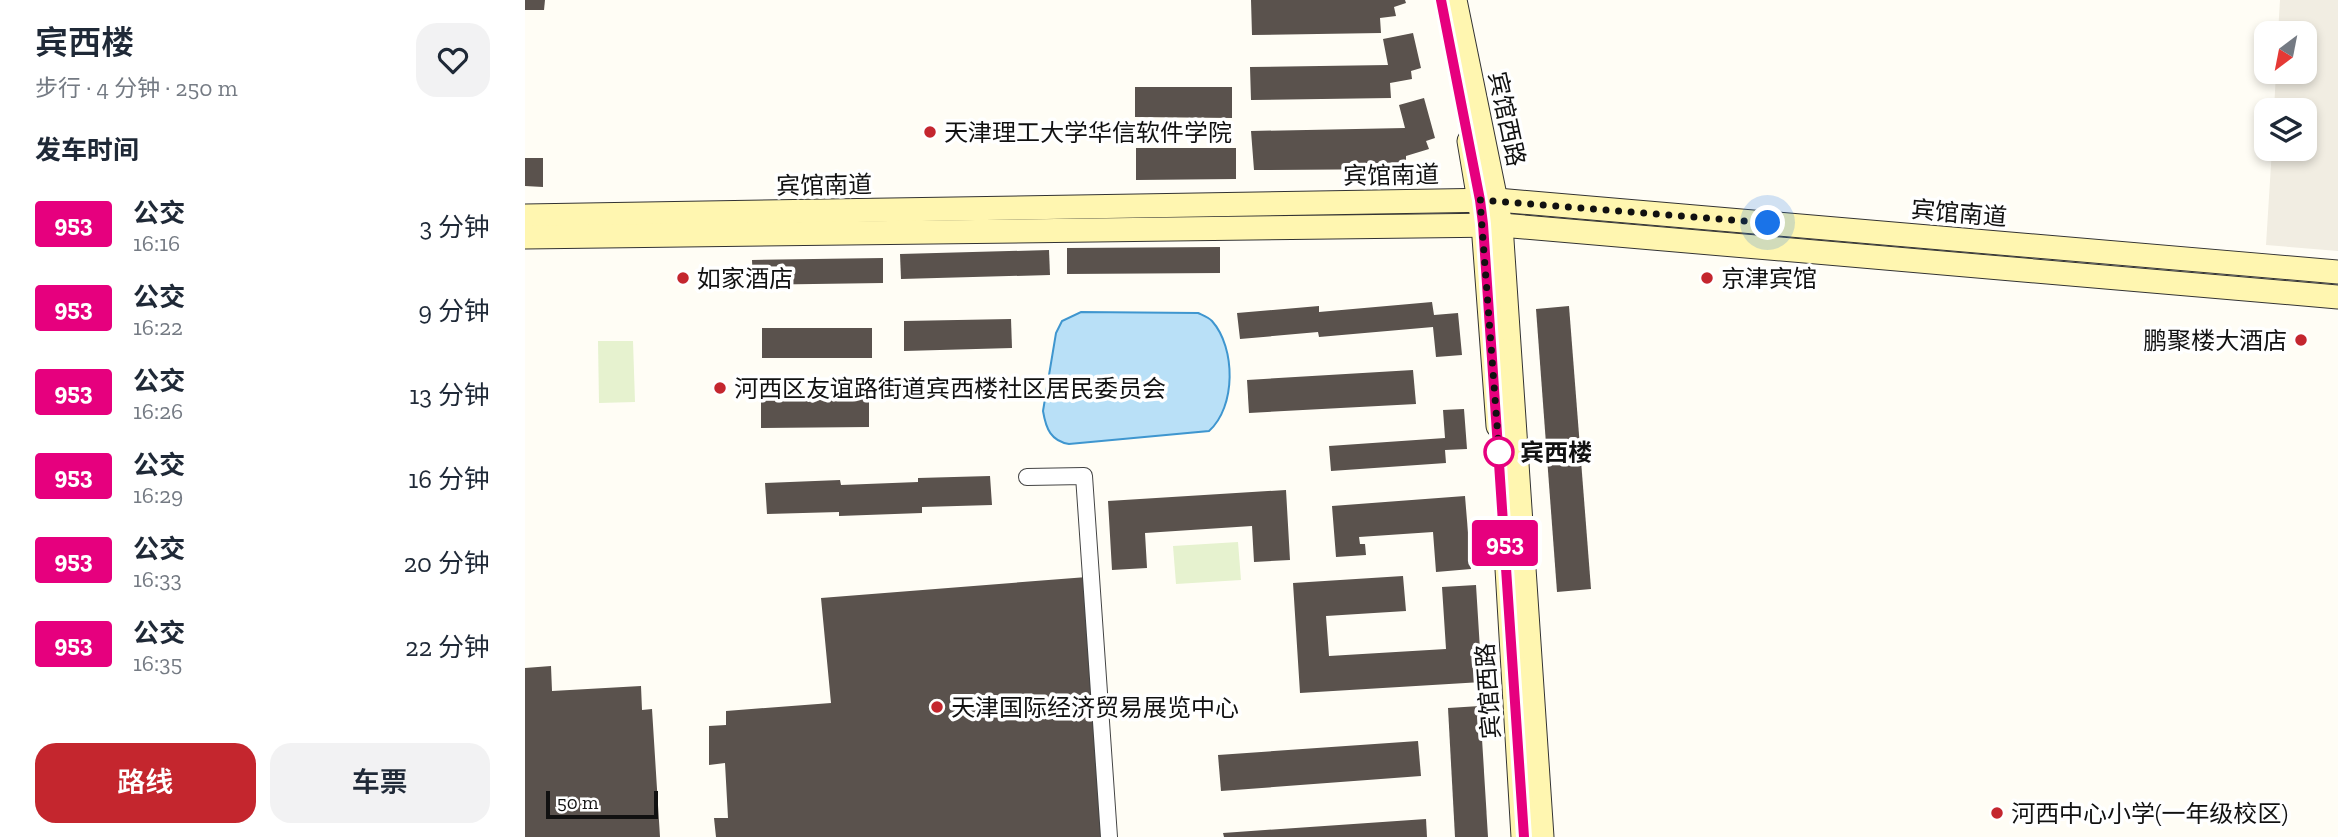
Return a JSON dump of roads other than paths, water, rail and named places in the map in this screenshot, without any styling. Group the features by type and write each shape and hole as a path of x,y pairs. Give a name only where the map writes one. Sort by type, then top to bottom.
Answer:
{"main road":[{"name":"宾馆西路","path":"1441,0 1489,200"},
{"name":"宾馆西路","path":"1455,0 1492,225 1542,837"},
{"name":"宾馆南道","path":"525,216 1489,200 2338,272"},
{"name":"宾馆西路","path":"1492,225 1524,837"},
{"name":"宾馆南道","path":"525,237 1492,225 2338,297"}],"street":[{"path":"1027,477 1084,476 1109,837"}],"water":[{"path":"1081,312 1198,313 1212,321 1225,346 1230,377 1224,407 1209,431 1069,444 1054,437 1048,429 1043,411 1056,333 1062,321"}],"place":[{"name":"天津理工大学华信软件学院","path":"930,132"},
{"name":"如家酒店","path":"683,278"},
{"name":"京津宾馆","path":"1707,278"},
{"name":"鹏聚楼大酒店","path":"2301,340"},
{"name":"河西区友谊路街道宾西楼社区居民委员会","path":"720,388"},
{"name":"宾西楼","path":"1499,452"},
{"name":"天津国际经济贸易展览中心","path":"937,707"},
{"name":"河西中心小学(一年级校区)","path":"1997,813"}]}
